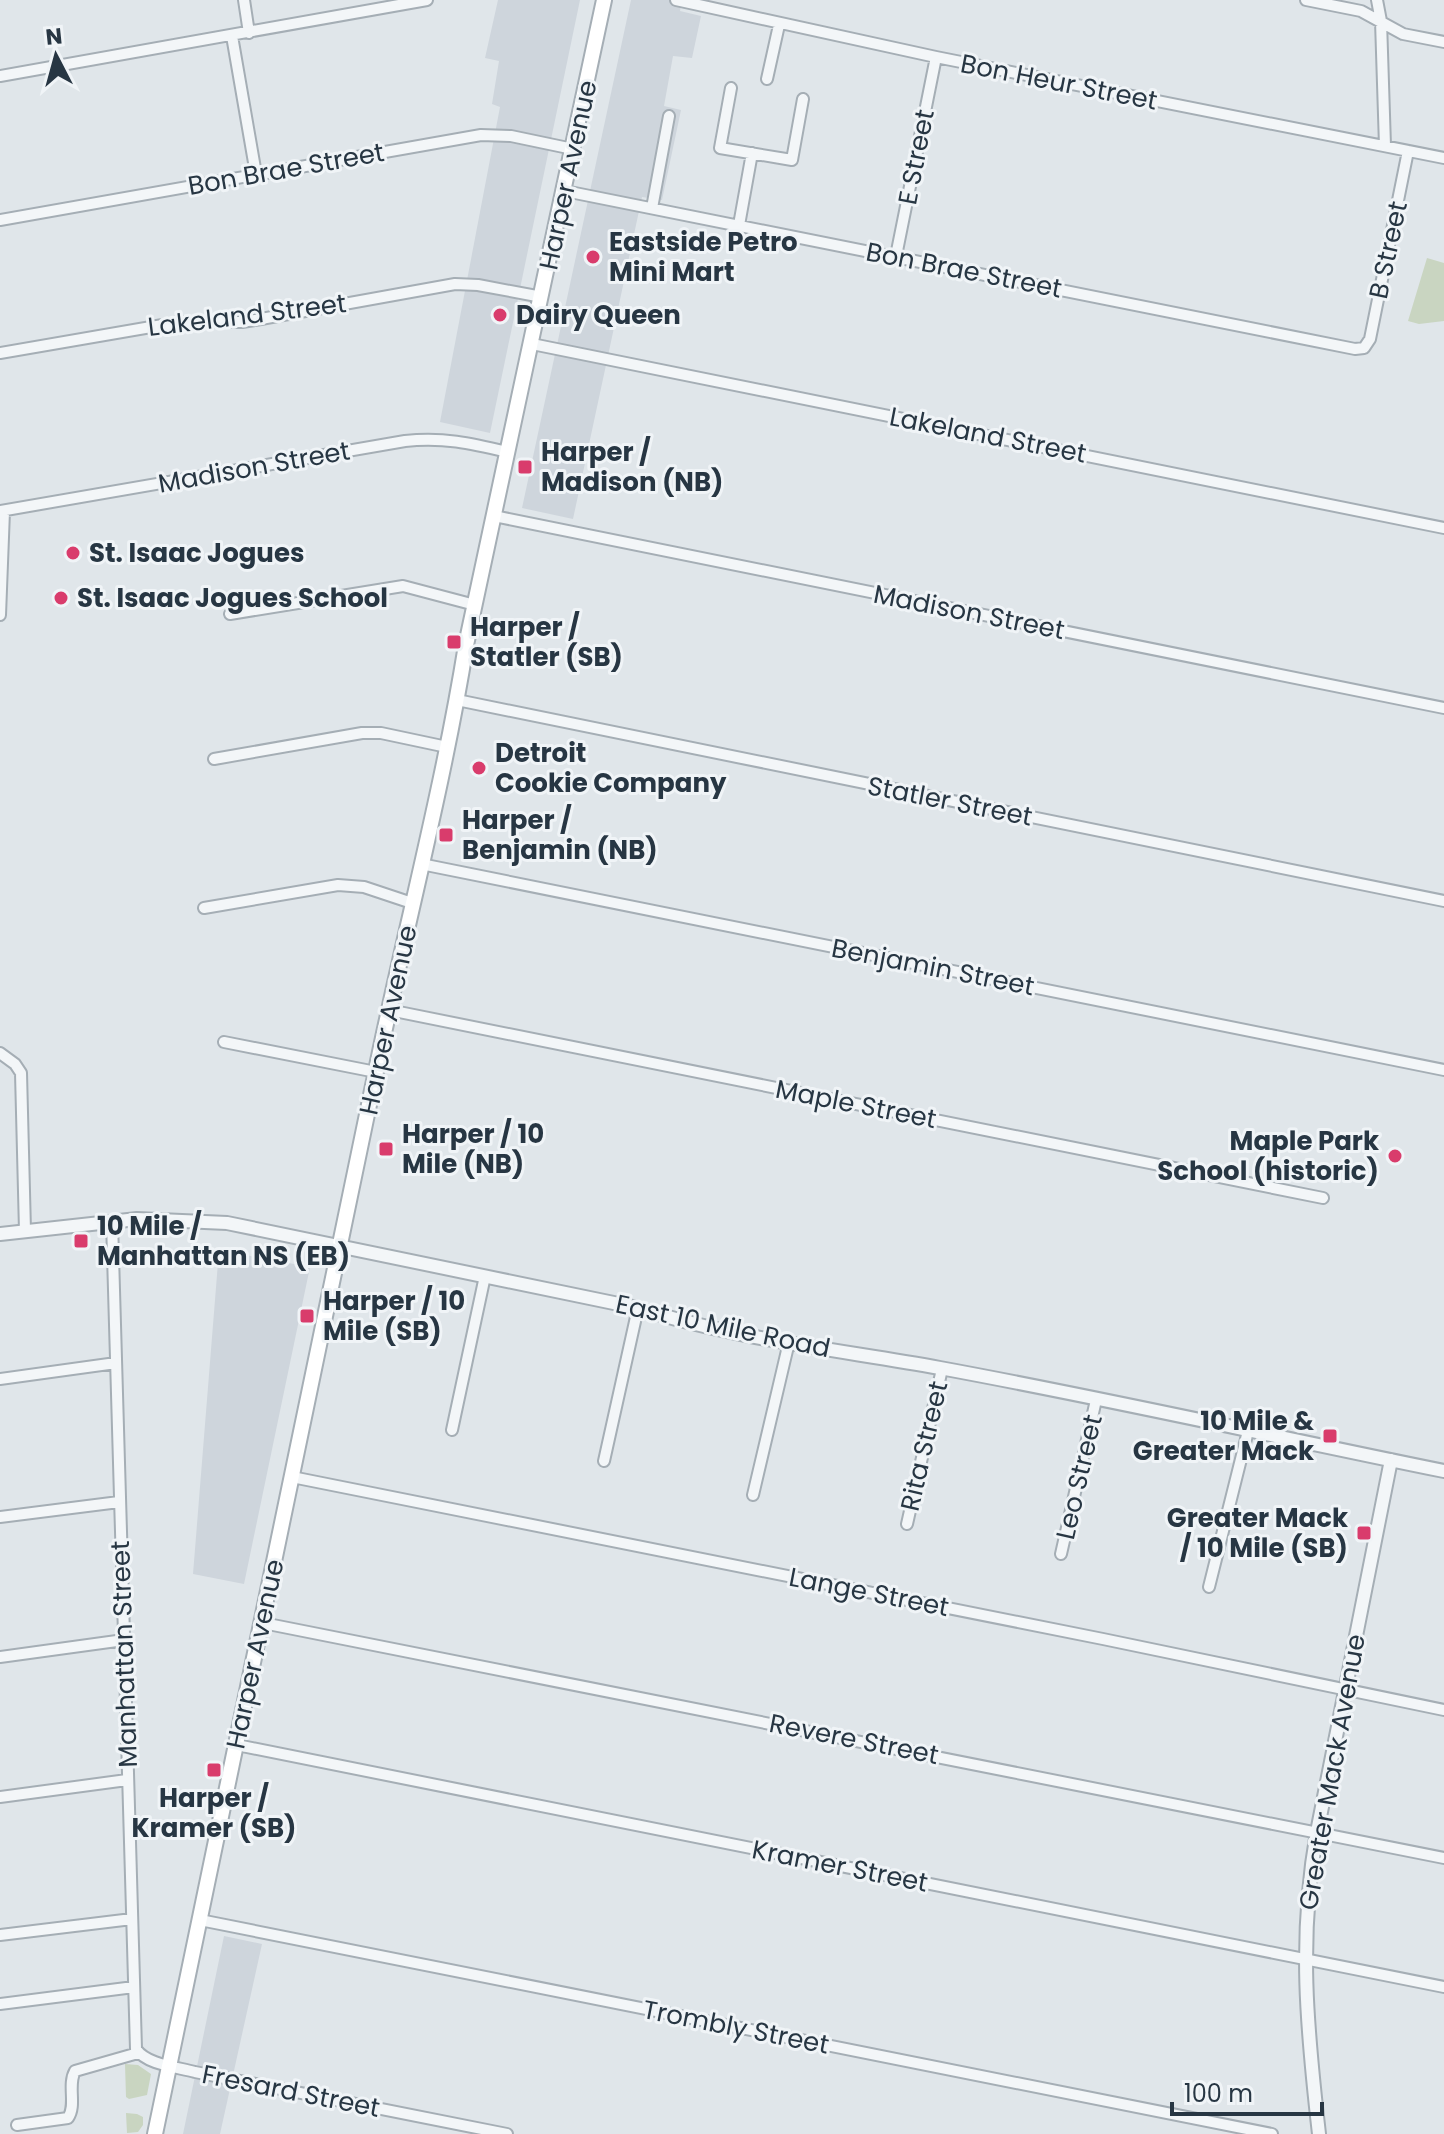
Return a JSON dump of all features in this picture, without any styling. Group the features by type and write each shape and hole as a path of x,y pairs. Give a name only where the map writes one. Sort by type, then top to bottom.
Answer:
{"main road":[{"name":"Harper Avenue","path":"155,2134 389,1010 604,0"}],"street":[{"path":"244,0 249,33"},
{"path":"0,76 427,0"},
{"name":"Bon Heur Street","path":"676,0 779,25 1444,158"},
{"path":"1306,0 1361,11 1403,34 1444,42"},
{"path":"1377,0 1381,21 1385,146"},
{"path":"767,79 779,25"},
{"path":"232,36 256,174"},
{"name":"E Street","path":"896,256 936,57"},
{"path":"731,88 720,148 792,160 803,99"},
{"path":"652,208 669,116"},
{"name":"Bon Brae Street","path":"0,220 493,134 573,149"},
{"name":"B Street","path":"1364,348 1372,330 1408,151"},
{"path":"739,225 752,153"},
{"name":"Bon Brae Street","path":"565,191 1338,346 1364,348"},
{"name":"Lakeland Street","path":"0,353 180,322 242,322 455,284 478,285 542,297"},
{"name":"Lakeland Street","path":"532,344 1444,528"},
{"name":"Madison Street","path":"2,511 420,439 455,440 507,452"},
{"path":"0,615 2,511"},
{"name":"Madison Street","path":"494,516 1444,708"},
{"path":"230,614 403,586 475,605"},
{"name":"Statler Street","path":"457,700 1444,901"},
{"path":"214,759 362,733 381,733 447,747"},
{"name":"Benjamin Street","path":"421,864 1444,1070"},
{"path":"204,908 338,885 364,887 412,903"},
{"name":"Maple Street","path":"389,1010 1323,1198"},
{"path":"224,1042 376,1072"},
{"path":"0,1053 21,1073 25,1231"},
{"name":"East 10 Mile Road","path":"0,1234 112,1221 173,1219 227,1223 638,1308 665,1317 942,1369 1444,1471"},
{"name":"Manhattan Street","path":"112,1221 127,1780 138,2053"},
{"path":"452,1430 485,1276"},
{"path":"604,1461 638,1308"},
{"path":"753,1495 789,1342"},
{"path":"0,1379 116,1363"},
{"name":"Rita Street","path":"907,1524 942,1369"},
{"name":"Leo Street","path":"1061,1554 1096,1400"},
{"path":"1209,1587 1248,1431"},
{"name":"Greater Mack Avenue","path":"1319,2134 1306,2006 1304,1959 1308,1893 1317,1832 1391,1460"},
{"name":"Lange Street","path":"292,1477 1444,1710"},
{"path":"0,1517 119,1502"},
{"name":"Revere Street","path":"263,1623 1444,1858"},
{"path":"0,1657 124,1640"},
{"name":"Kramer Street","path":"237,1745 1444,1987"},
{"path":"0,1797 127,1780"},
{"path":"0,1935 132,1919"},
{"name":"Trombly Street","path":"200,1920 1272,2134"},
{"path":"0,2004 134,1987"},
{"path":"17,2125 68,2118 72,2113 72,2078 75,2071 138,2053 169,2066"},
{"name":"Fresard Street","path":"169,2066 507,2134"}],"shaded area":[{"path":"498,0 580,0 490,433 440,422 500,107 492,104 499,61 485,58"},
{"path":"631,0 682,0 680,11 701,16 692,58 673,56 664,106 681,110 662,200 642,197 573,519 522,508"},
{"path":"219,1250 310,1267 244,1584 193,1574"},
{"path":"224,1936 262,1944 220,2134 183,2134"}],"green space":[{"path":"1427,258 1444,263 1444,321 1419,324 1408,321"},
{"path":"125,2064 138,2065 151,2074 147,2095 126,2097"},
{"path":"126,2113 143,2117 143,2125 138,2132 127,2133"}],"place":[{"name":"Eastside Petro Mini Mart","path":"593,257"},
{"name":"Dairy Queen","path":"500,315"},
{"name":"Harper / Madison (NB)","path":"525,467"},
{"name":"St. Isaac Jogues","path":"73,553"},
{"name":"St. Isaac Jogues School","path":"61,598"},
{"name":"Harper / Statler (SB)","path":"454,642"},
{"name":"Detroit Cookie Company","path":"479,768"},
{"name":"Harper / Benjamin (NB)","path":"446,835"},
{"name":"Harper / 10 Mile (NB)","path":"386,1149"},
{"name":"Maple Park School (historic)","path":"1395,1156"},
{"name":"10 Mile / Manhattan NS (EB)","path":"81,1241"},
{"name":"Harper / 10 Mile (SB)","path":"307,1316"},
{"name":"10 Mile & Greater Mack","path":"1330,1436"},
{"name":"Greater Mack / 10 Mile (SB)","path":"1364,1533"},
{"name":"Harper / Kramer (SB)","path":"214,1770"}]}
